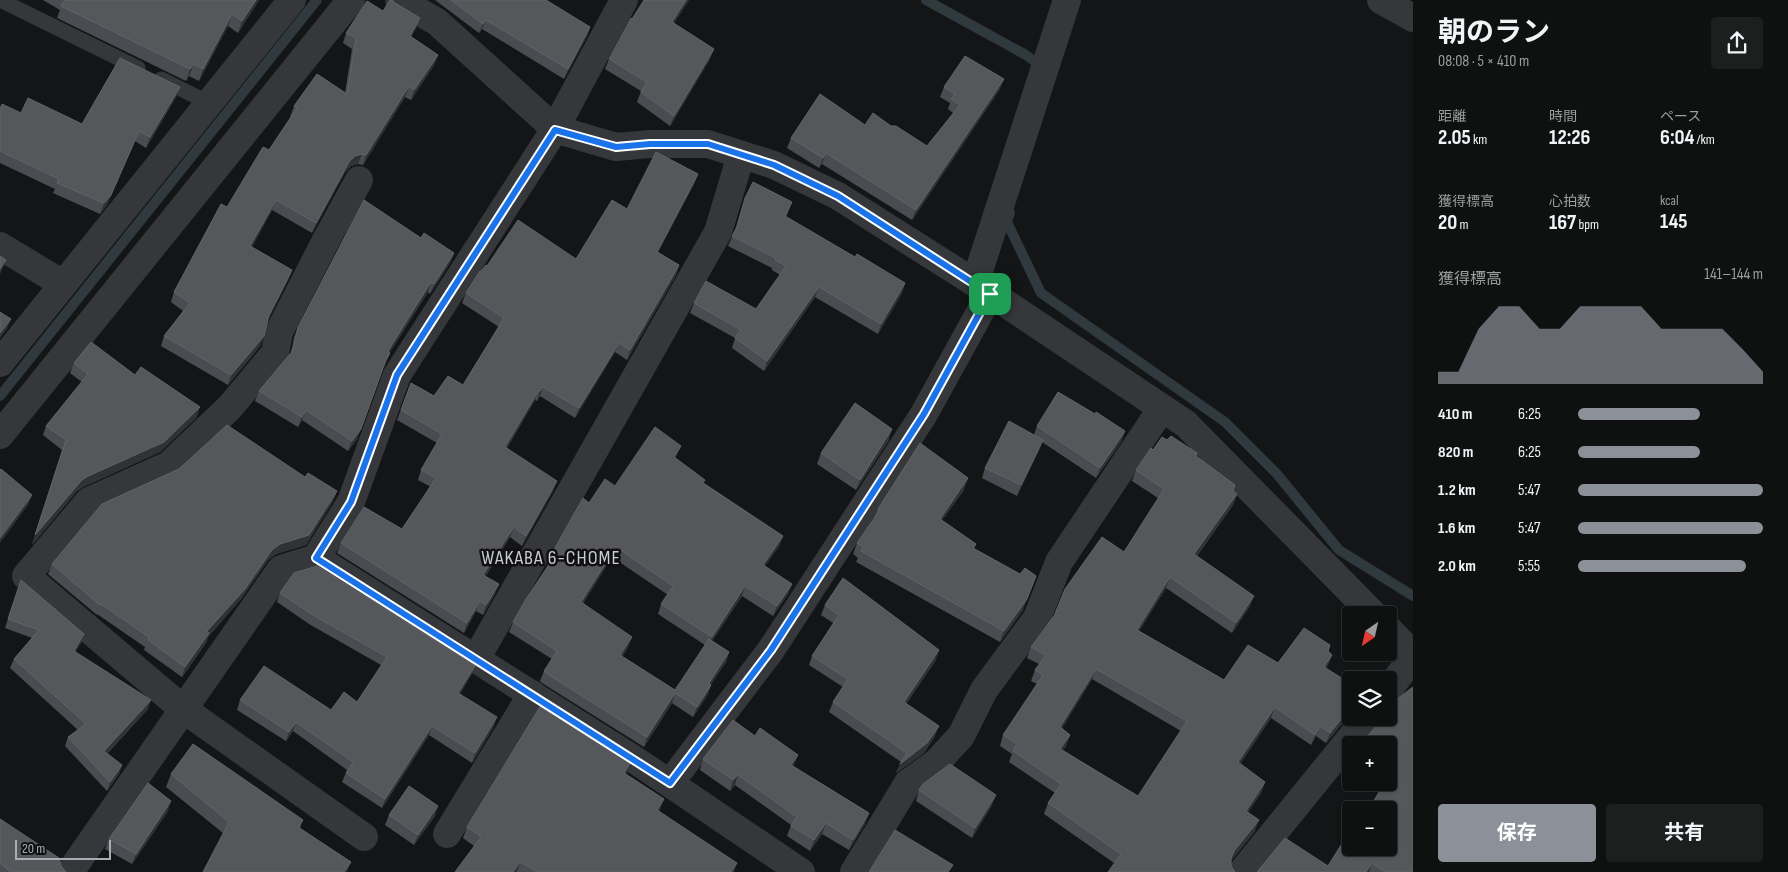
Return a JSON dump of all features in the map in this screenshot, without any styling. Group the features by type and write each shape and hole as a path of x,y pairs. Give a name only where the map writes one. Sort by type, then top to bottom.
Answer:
{"street":[{"path":"0,363 292,0"},
{"path":"0,435 351,0"},
{"path":"399,0 437,22 555,130 616,147 650,144 708,144 774,165 838,196 982,288 1186,424 1365,606"},
{"path":"70,872 281,569 316,558 351,502 397,375 555,130 624,0"},
{"path":"670,783 776,642 924,414 982,288 1067,0"},
{"path":"1381,0 1413,18"},
{"path":"476,659 718,232 740,155"},
{"path":"359,180 279,332 275,353 230,407 169,465 89,501 26,576 183,709 364,837"},
{"path":"0,246 63,284"},
{"path":"854,872 908,783 936,763 961,736 984,690 1037,618 1059,562 1162,408"},
{"path":"316,558 670,783 801,872"},
{"path":"1397,678 1413,656 1398,640"},
{"path":"446,834 532,694"},
{"path":"1242,872 1360,726"}],"lane":[{"path":"0,0 209,103"}],"building":[{"path":"65,0 256,0 242,21 232,14 203,69 194,64 190,69 61,6"},
{"path":"390,0 420,18 410,36 438,55 414,90 409,86 366,155 355,156 349,162 316,223 276,200 250,246 292,270 269,315 264,336 231,375 164,336 190,303 174,292 221,204 227,207 263,147 269,150 297,108 294,106 317,74 347,94 356,38 346,33 367,1 383,11"},
{"path":"451,0 546,0 590,27 568,69 486,20 483,24"},
{"path":"644,0 686,0 672,22 714,49 674,116 641,92 647,82 609,59 631,18"},
{"path":"965,56 1004,79 916,210 826,153 823,158 791,138 820,94 865,125 873,113 891,126 896,126 927,146 960,105 951,99 955,94 944,87"},
{"path":"120,58 180,87 150,137 139,131 111,195 104,203 57,183 59,179 0,151 0,109 2,104 21,113 28,98 82,124"},
{"path":"656,152 698,174 657,252 679,265 630,350 619,343 579,408 543,387 539,390 505,447 557,481 526,536 514,527 483,575 499,584 486,605 480,601 467,623 341,543 364,507 402,529 436,478 421,470 442,434 401,410 411,383 434,396 448,376 463,385 504,318 466,293 518,220 576,259 612,200 627,209"},
{"path":"753,182 792,202 785,216 855,257 857,254 905,283 881,324 819,287 767,361 735,338 741,330 694,303 706,281 756,309 786,266 775,260 776,258 732,236 737,227 745,198"},
{"path":"364,200 421,238 424,233 454,253 434,284 431,282 388,351 390,353 361,429 352,441 306,410 302,417 259,391 291,353 298,327"},
{"path":"0,256 6,260 0,269"},
{"path":"0,312 11,319 0,333"},
{"path":"91,342 135,375 141,367 200,407 164,442 86,477 35,535 66,440 46,426 88,374 74,363"},
{"path":"1058,392 1095,414 1096,412 1125,431 1100,468 1037,426"},
{"path":"855,403 892,429 860,480 821,453"},
{"path":"1009,421 1043,440 1021,485 985,468"},
{"path":"227,425 305,477 308,473 337,491 309,535 280,544 272,550 245,589 207,631 209,633 185,667 148,640 149,637 100,605 52,564 102,504 179,469"},
{"path":"655,427 681,446 674,457 705,480 703,483 783,536 763,565 792,584 777,606 745,586 712,637 661,604 673,586 616,547 581,602 632,637 620,655 675,690 709,639 729,652 709,683 711,685 697,707 675,693 647,737 546,673 544,671 557,651 513,622 554,557 551,555 583,498 589,503 605,479 615,486"},
{"path":"1171,436 1197,453 1196,456 1235,485 1233,491 1237,494 1194,554 1254,596 1236,623 1170,577 1137,630 1224,680 1248,645 1278,663 1304,628 1330,645 1328,651 1332,655 1324,667 1342,678 1342,718 1330,733 1320,726 1315,735 1275,707 1238,762 1265,782 1246,811 1259,820 1234,851 1231,858 1231,866 1235,872 1108,872 1121,854 1048,803 1061,784 1013,751 1017,744 1003,735 1043,675 1035,670 1046,655 1031,647 1054,616 1065,589 1102,537 1124,552 1164,489 1136,470 1151,448 1153,450 1162,437 1167,440","holes":["1096,669 1187,721 1138,796 1060,749 1070,735 1060,727"]},
{"path":"920,443 968,478 940,519 976,544 973,548 1020,574 1025,568 1036,576 1027,599 1004,631 861,551 863,547 857,543 879,511 878,509"},
{"path":"0,470 32,495 0,538"},
{"path":"317,566 475,666 458,693 497,717 475,753 432,726 385,799 346,773 353,762 296,722 289,732 240,700 264,666 331,710 344,692 357,702 387,657 313,615 280,593 294,573"},
{"path":"843,578 939,650 904,702 939,726 927,743 900,764 907,753 833,702 848,679 812,656 839,615 825,605"},
{"path":"21,580 84,634 74,651 151,700 104,751 122,765 110,782 68,737 86,724 14,659 39,630 8,619"},
{"path":"1413,687 1413,872 1385,872 1372,863 1366,872 1257,872 1285,838 1328,866 1342,843 1342,856 1397,856 1397,801 1374,801 1380,791 1397,791 1397,736 1368,736 1376,726 1397,726 1397,699"},
{"path":"541,705 631,762 624,773 664,799 657,810 737,863 731,872 538,872 520,862 513,872 455,872 481,837 467,827"},
{"path":"733,720 755,736 760,728 798,755 791,765 869,813 853,840 826,823 814,840 791,826 797,817 738,775 733,780 703,759"},
{"path":"193,744 303,820 298,827 351,862 344,872 203,872 229,822 171,774"},
{"path":"950,764 996,795 975,828 919,790 923,784"},
{"path":"148,783 171,801 136,854 109,839"},
{"path":"409,786 438,806 418,835 389,815"},
{"path":"0,819 59,858 61,866 66,872 11,872 0,863"},
{"path":"895,830 953,865 948,872 869,872"}],"waterway":[{"path":"0,396 317,0"},
{"path":"926,0 1026,55 1044,68"},
{"path":"1010,213 1007,222 1041,293 1225,422 1277,474 1339,550 1413,596"}],"district":[{"name":"WAKABA 6-CHOME","path":"551,558"}],"route":[{"path":"555,130 616,147 650,144 708,144 774,165 838,196 990,294 924,414 771,650 670,783 316,558 351,502 397,375 555,130"}]}
